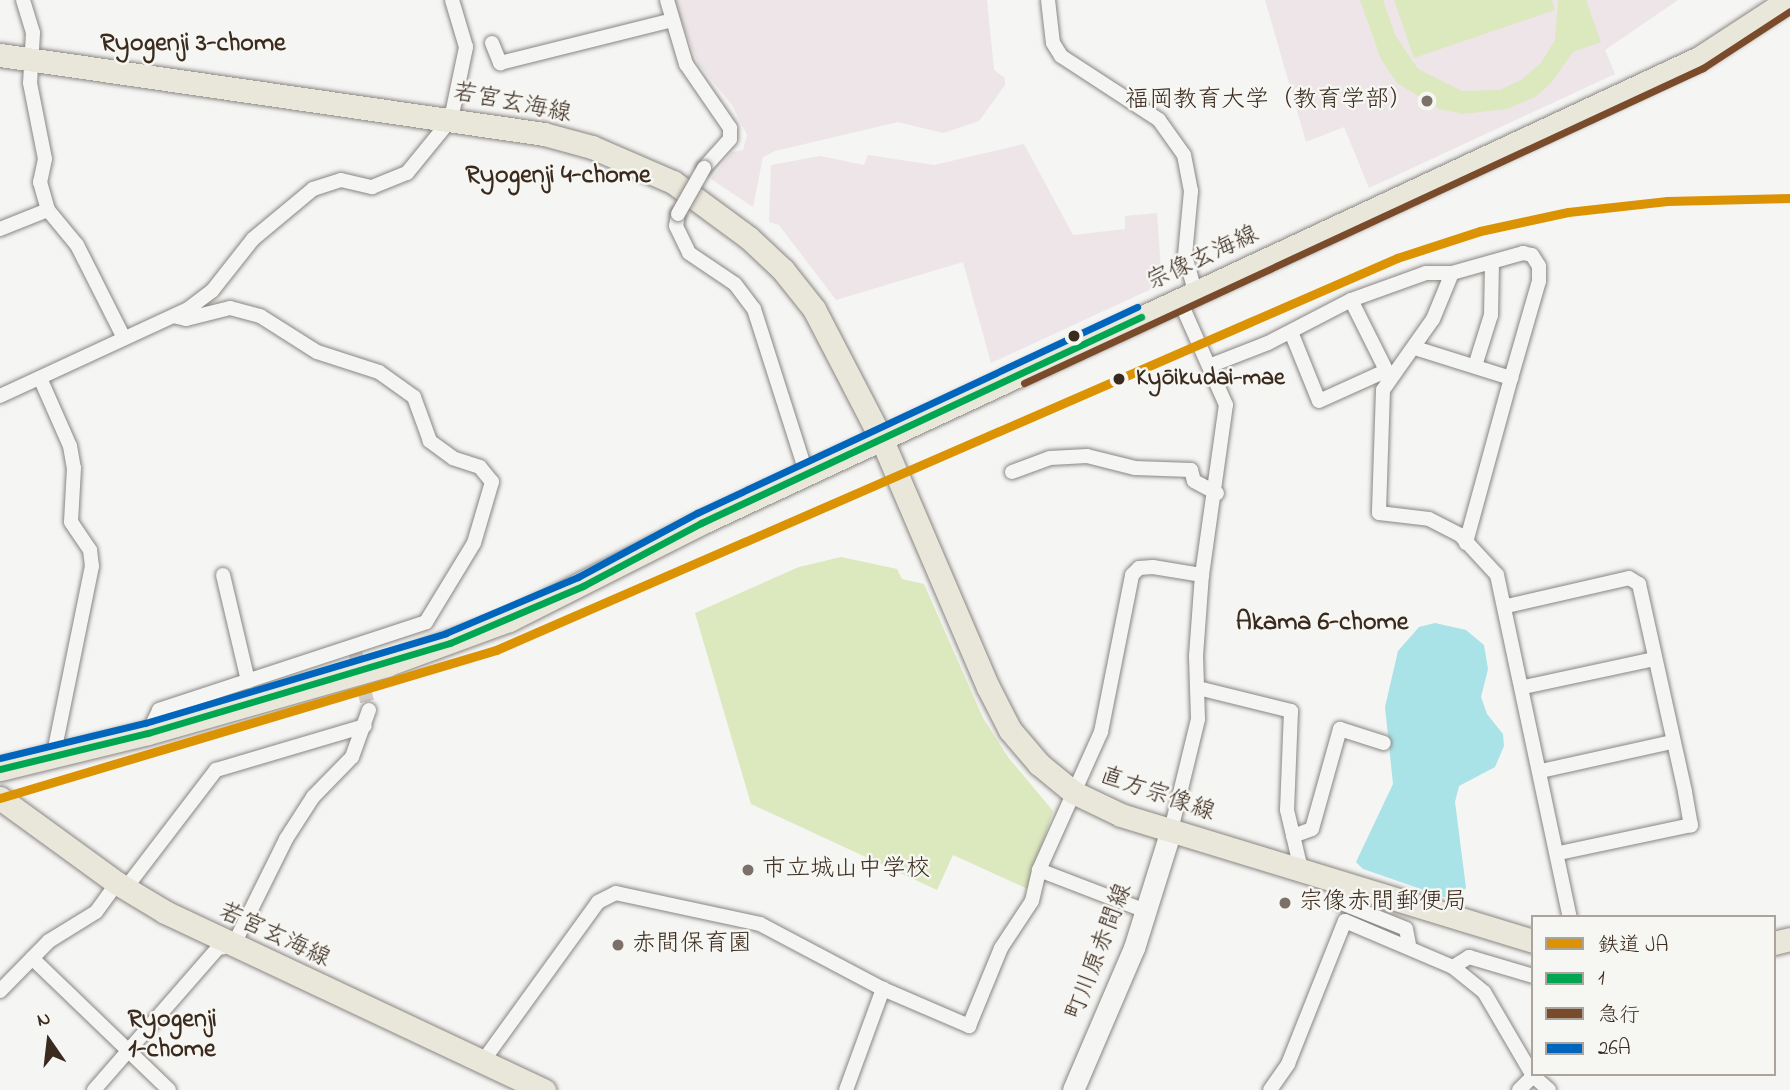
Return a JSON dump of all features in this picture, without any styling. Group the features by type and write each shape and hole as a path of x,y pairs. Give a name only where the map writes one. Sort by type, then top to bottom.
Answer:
{"main road":[{"name":"宗像玄海線","path":"0,769 148,733 450,643 583,586 701,523 1699,58 1788,0"},
{"name":"若宮玄海線","path":"0,55 450,119 544,134 592,147 673,183 713,209 783,270 814,309 881,440"},
{"name":"直方宗像線","path":"881,440 1010,730 1039,764 1073,792 1121,815 1531,941"},
{"path":"0,785 42,774 53,758"},
{"name":"若宮玄海線","path":"0,798 121,886 233,946 544,1090"},
{"name":"町川原赤間線","path":"1073,1090 1146,911 1171,830"}],"street":[{"path":"23,0 33,33 30,83 45,159 40,182 48,210 77,245 124,338"},
{"path":"0,396 174,316 212,291 253,239 313,189 341,180 372,187 389,183 428,152 450,119 466,47 452,0"},
{"path":"667,0 686,64 730,128 730,139 704,167 678,214 676,226 689,253 735,284 754,309 807,475"},
{"path":"1048,0 1053,43 1061,56 1159,120 1184,155 1191,191 1185,256 1192,330 1226,405 1217,493 1202,575 1196,656 1198,719 1171,830"},
{"path":"492,43 500,63 671,20"},
{"path":"0,229 48,210"},
{"path":"1208,363 1290,332 1351,300 1426,273 1452,273 1523,253 1532,255 1539,266 1466,543"},
{"path":"1475,366 1491,315 1492,262"},
{"path":"1290,332 1319,401 1388,374 1415,348 1433,319 1452,273"},
{"path":"1351,300 1388,374 1383,390 1380,513 1429,519 1466,543 1497,575 1507,606 1570,915"},
{"path":"148,733 159,710 426,622 474,543 492,482 480,467 453,458 430,441 414,397 379,372 317,352 260,316 230,308 186,319 174,316"},
{"path":"1415,348 1511,378"},
{"path":"40,378 70,446 74,468 71,522 90,550 92,566 53,758"},
{"path":"1012,472 1050,458 1087,456 1135,468 1191,470 1194,481 1217,493"},
{"path":"483,1061 598,901 615,893 760,924 883,989 969,1026 1001,948 1031,901 1039,870 1101,732 1132,575 1139,568 1153,567 1202,575"},
{"path":"223,575 248,681"},
{"path":"1507,606 1629,578 1639,584 1690,825 1559,853"},
{"path":"1524,687 1655,659"},
{"path":"1198,688 1291,712 1285,775 1293,836 1301,869"},
{"path":"94,1090 218,948 233,946 286,839 313,797 352,757 369,710"},
{"path":"0,991 32,958 96,912 121,886 216,770 365,726"},
{"path":"1293,836 1312,829 1340,729 1384,743"},
{"path":"1541,771 1672,742"},
{"path":"1039,870 1146,911"},
{"path":"1342,882 1339,902 1406,929 1409,944"},
{"path":"1270,1090 1288,1064 1345,921 1409,944 1453,967 1484,992 1531,1073"},
{"path":"1453,967 1469,957 1531,974"},
{"path":"32,958 169,1090"},
{"path":"846,1090 883,989"},
{"path":"1519,1090 1533,1076 1549,1090"}],"shaded area":[{"path":"673,0 987,0 994,70 1005,78 1005,85 979,121 943,133 898,122 775,151 763,157 753,207 711,179 732,152 743,150 747,135 732,105 698,63"},
{"name":"福岡教育大学（教育学部）","path":"1265,0 1678,0 1605,50 1615,74 1369,188 1344,127 1306,142"},
{"path":"1024,144 1073,235 1125,229 1125,216 1157,213 1162,284 991,363 963,262 836,300 779,225 769,222 771,165 820,156 864,165 868,155 934,165"}],"green space":[{"path":"1360,0 1383,0 1395,35 1418,69 1462,91 1500,90 1521,80 1541,63 1555,40 1558,0 1586,0 1601,42 1573,52 1551,83 1535,97 1507,109 1463,114 1439,109 1397,83 1381,59"},
{"path":"1394,0 1552,0 1555,10 1414,58"},
{"path":"841,557 897,569 902,579 924,584 983,718 1008,757 1053,811 1028,889 953,855 937,890 751,804 695,613 799,567"}],"water":[{"path":"1435,623 1466,630 1484,645 1488,669 1481,697 1487,714 1503,734 1504,746 1495,767 1459,786 1455,802 1466,888 1453,900 1363,869 1356,862 1393,784 1385,707 1398,651 1419,627"}],"tunnel":[{"path":"354,647 369,710"}],"rail line":[{"name":"JA","path":"0,798 496,650 1397,258 1480,231 1568,212 1667,201 1790,198"}],"transit line":[{"name":"急行","path":"1024,383 1703,68 1790,11"},
{"name":"26A","path":"0,758 145,723 446,633 578,577 697,513 1137,307"},
{"name":"1","path":"0,769 148,733 450,643 583,586 701,523 1141,317"}],"place":[{"name":"福岡教育大学（教育学部）","path":"1427,101"},
{"name":"Kyōikudai-mae","path":"1119,379"},
{"name":"市立城山中学校","path":"748,870"},
{"name":"宗像赤間郵便局","path":"1285,903"},
{"name":"赤間保育園","path":"618,945"}],"district":[{"name":"Ryogenji 3-chome","path":"193,45"},
{"name":"Ryogenji 4-chome","path":"558,177"},
{"name":"Akama 6-chome","path":"1322,624"},
{"name":"Ryogenji 1-chome","path":"172,1036"}]}
